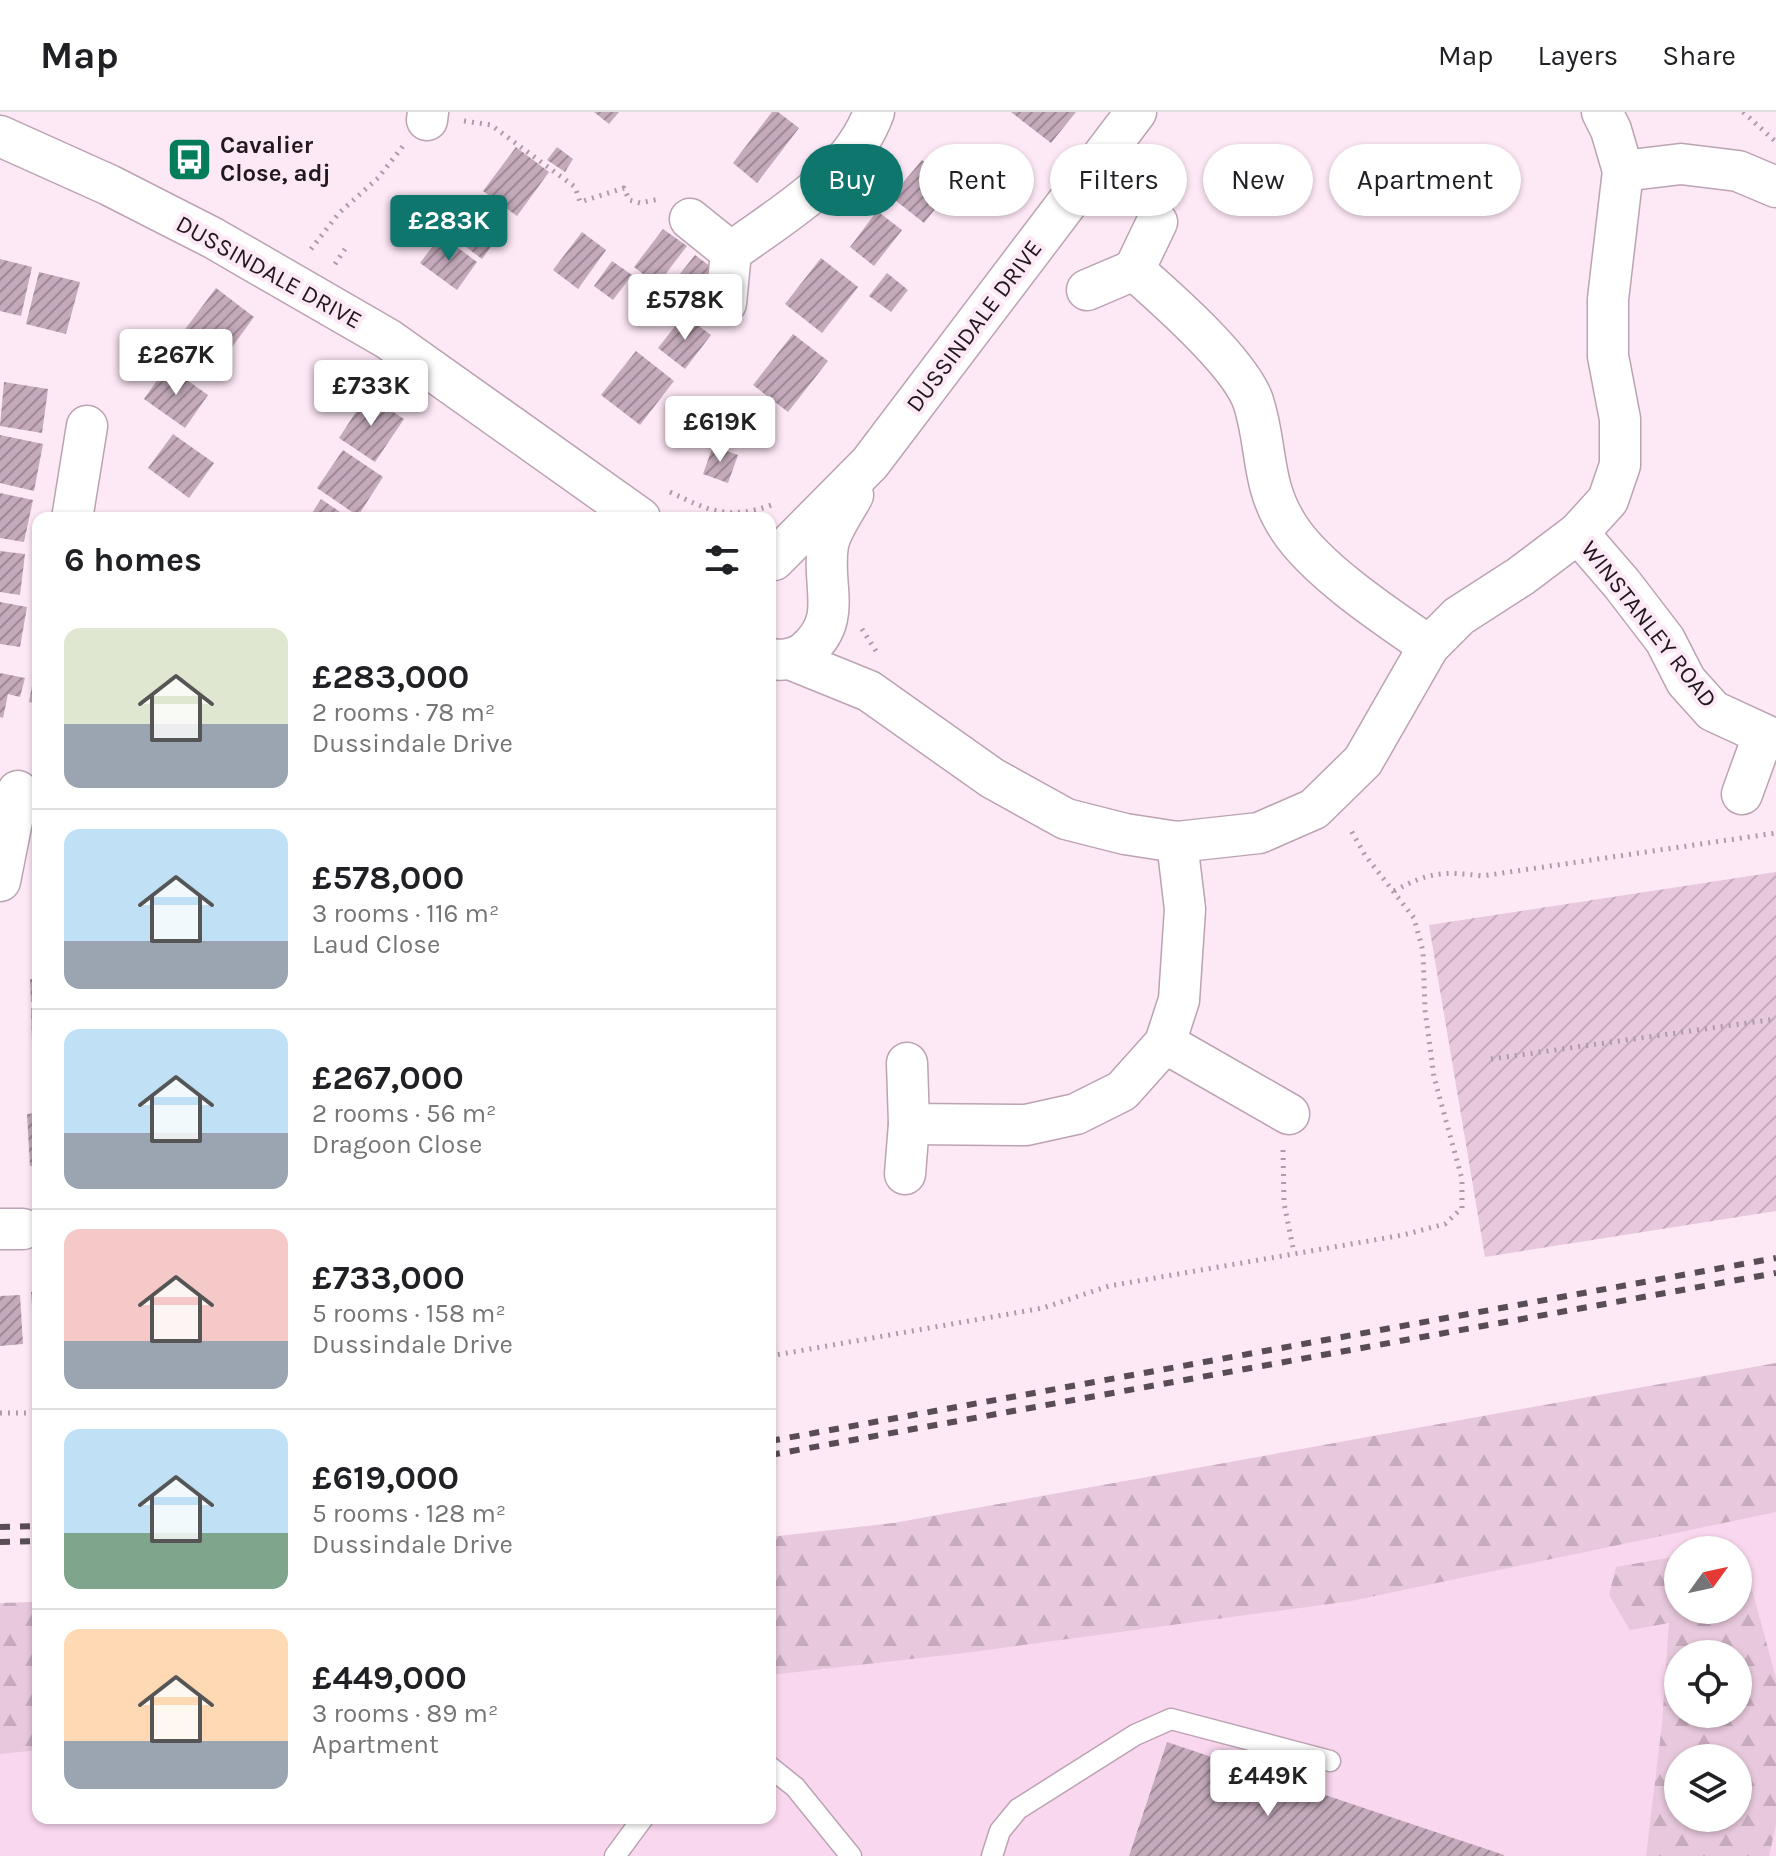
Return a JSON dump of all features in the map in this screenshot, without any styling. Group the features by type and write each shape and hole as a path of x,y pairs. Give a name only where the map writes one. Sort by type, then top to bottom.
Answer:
{"street":[{"path":"726,303 731,252 812,193 850,155 874,112"},
{"name":"DUSSINDALE DRIVE","path":"776,556 870,463 1136,112"},
{"name":"WINSTANLEY ROAD","path":"839,612 842,648 877,675 992,778 1066,819 1125,834 1177,842 1259,833 1314,809 1363,761 1429,646 1459,616 1521,576 1578,533 1608,500 1620,465 1620,419 1608,356 1608,299 1623,171 1611,130 1602,112"},
{"name":"DUSSINDALE DRIVE","path":"0,136 109,185 213,238 388,339 652,504"},
{"path":"1623,171 1681,164 1738,171 1776,187"},
{"path":"690,219 731,252"},
{"path":"1087,290 1134,270 1157,222"},
{"path":"1134,270 1166,297 1230,364 1244,385 1252,400 1271,495 1290,530 1318,561 1378,611 1429,646"},
{"path":"81,512 87,426"},
{"name":"DUSSINDALE DRIVE","path":"777,661 802,655 820,639 839,612 828,544 870,463"},
{"name":"WINSTANLEY ROAD","path":"1578,533 1622,584 1656,629 1686,681 1713,711 1770,738 1742,794"},
{"name":"DUSSINDALE DRIVE","path":"776,560 797,563 822,584 839,612"},
{"name":"WINSTANLEY ROAD","path":"777,661 877,675"},
{"path":"0,881 23,842 18,791"},
{"path":"909,1124 1026,1125 1076,1114 1122,1091 1165,1043 1179,1000 1185,909 1177,842"},
{"path":"1165,1043 1289,1114"},
{"path":"905,1174 909,1124 907,1063"}],"lane":[{"path":"992,1856 1000,1831 1018,1809 1135,1735 1171,1719 1330,1761"},
{"path":"776,1772 795,1787 851,1856"},
{"path":"615,1856 639,1824"}],"path":[{"path":"1743,112 1776,142"},
{"path":"311,249 339,213 378,178 401,152 411,124 428,116 491,125 575,187 580,202 624,188 629,200 640,203 674,199 690,208 690,219"},
{"path":"335,264 345,249"},
{"path":"652,504 712,512 751,512 782,501"},
{"path":"839,612 875,650 877,675"},
{"path":"776,1355 1043,1308 1109,1286 1403,1235 1445,1224 1462,1208 1462,1179 1434,1077 1425,1010 1423,951 1414,918 1365,855 1344,817 1328,797"},
{"path":"1394,891 1421,876 1453,872 1482,876 1776,833"},
{"path":"1491,1059 1776,1019"},
{"path":"1282,1159 1284,1203 1294,1253"},
{"path":"0,1413 32,1413"}],"shaded area":[{"path":"1776,1363 1776,1856 0,1856 0,1603 32,1602 32,1824 776,1824 776,1536 894,1523"}],"green space":[{"path":"1776,872 1776,1211 1485,1257 1429,925"},
{"path":"1776,1363 1776,1512 1351,1601 964,1653 776,1674 776,1536 894,1523"},
{"path":"1664,1558 1664,1624 1630,1630 1609,1595 1616,1567"},
{"path":"1752,1590 1776,1678 1776,1825 1769,1856 1646,1856 1664,1695 1664,1728 1752,1728 1752,1640 1668,1640 1669,1624 1752,1624"},
{"path":"32,1602 32,1751 0,1754 0,1603"}],"building":[{"path":"594,112 619,112 609,124"},
{"path":"772,112 778,112 799,128 757,183 733,163"},
{"path":"1011,112 1076,112 1051,143"},
{"path":"516,147 549,172 517,216 483,191"},
{"path":"557,147 573,159 565,172 547,160"},
{"path":"919,164 919,216 930,216 924,223 903,206 903,183"},
{"path":"467,195 507,225 482,259 442,229"},
{"path":"873,216 884,216 902,230 874,266 850,247"},
{"path":"663,229 687,246 657,285 634,267"},
{"path":"582,232 606,250 578,289 553,270"},
{"path":"441,235 477,262 457,290 420,263"},
{"path":"695,255 718,272 690,307 668,289"},
{"path":"821,258 858,287 822,333 785,304"},
{"path":"0,259 32,267 21,316 0,311"},
{"path":"612,261 632,275 613,300 594,286"},
{"path":"39,272 80,282 66,334 26,324"},
{"path":"887,273 908,290 891,312 869,296"},
{"path":"216,288 254,317 207,381 168,352"},
{"path":"684,315 711,335 685,369 658,348"},
{"path":"793,334 828,361 788,412 753,385"},
{"path":"636,351 674,381 640,425 601,395"},
{"path":"167,366 208,395 185,428 144,399"},
{"path":"4,382 48,389 42,433 0,426"},
{"path":"367,395 404,419 375,462 339,438"},
{"path":"173,434 214,463 189,498 148,468"},
{"path":"0,435 43,444 34,491 0,483"},
{"path":"713,446 738,455 728,483 703,474"},
{"path":"343,450 383,477 361,512 352,512 317,488"},
{"path":"0,493 33,500 24,542 0,538"},
{"path":"321,499 340,512 313,512"},
{"path":"0,551 25,554 20,595 0,592"},
{"path":"0,602 27,607 20,647 0,644"},
{"path":"0,673 25,678 20,697 8,694 3,718 0,717"},
{"path":"27,1114 32,1114 32,1166 30,1166"},
{"path":"20,1295 23,1344 0,1346 0,1296"},
{"path":"1167,1742 1504,1855 1504,1856 1129,1856"}],"railway":[{"path":"776,1440 1776,1258"},
{"path":"776,1454 1776,1273"},
{"path":"0,1527 32,1526"},
{"path":"0,1542 32,1541"}],"place":[{"name":"Cavalier Close, adj","path":"189,159"}]}
